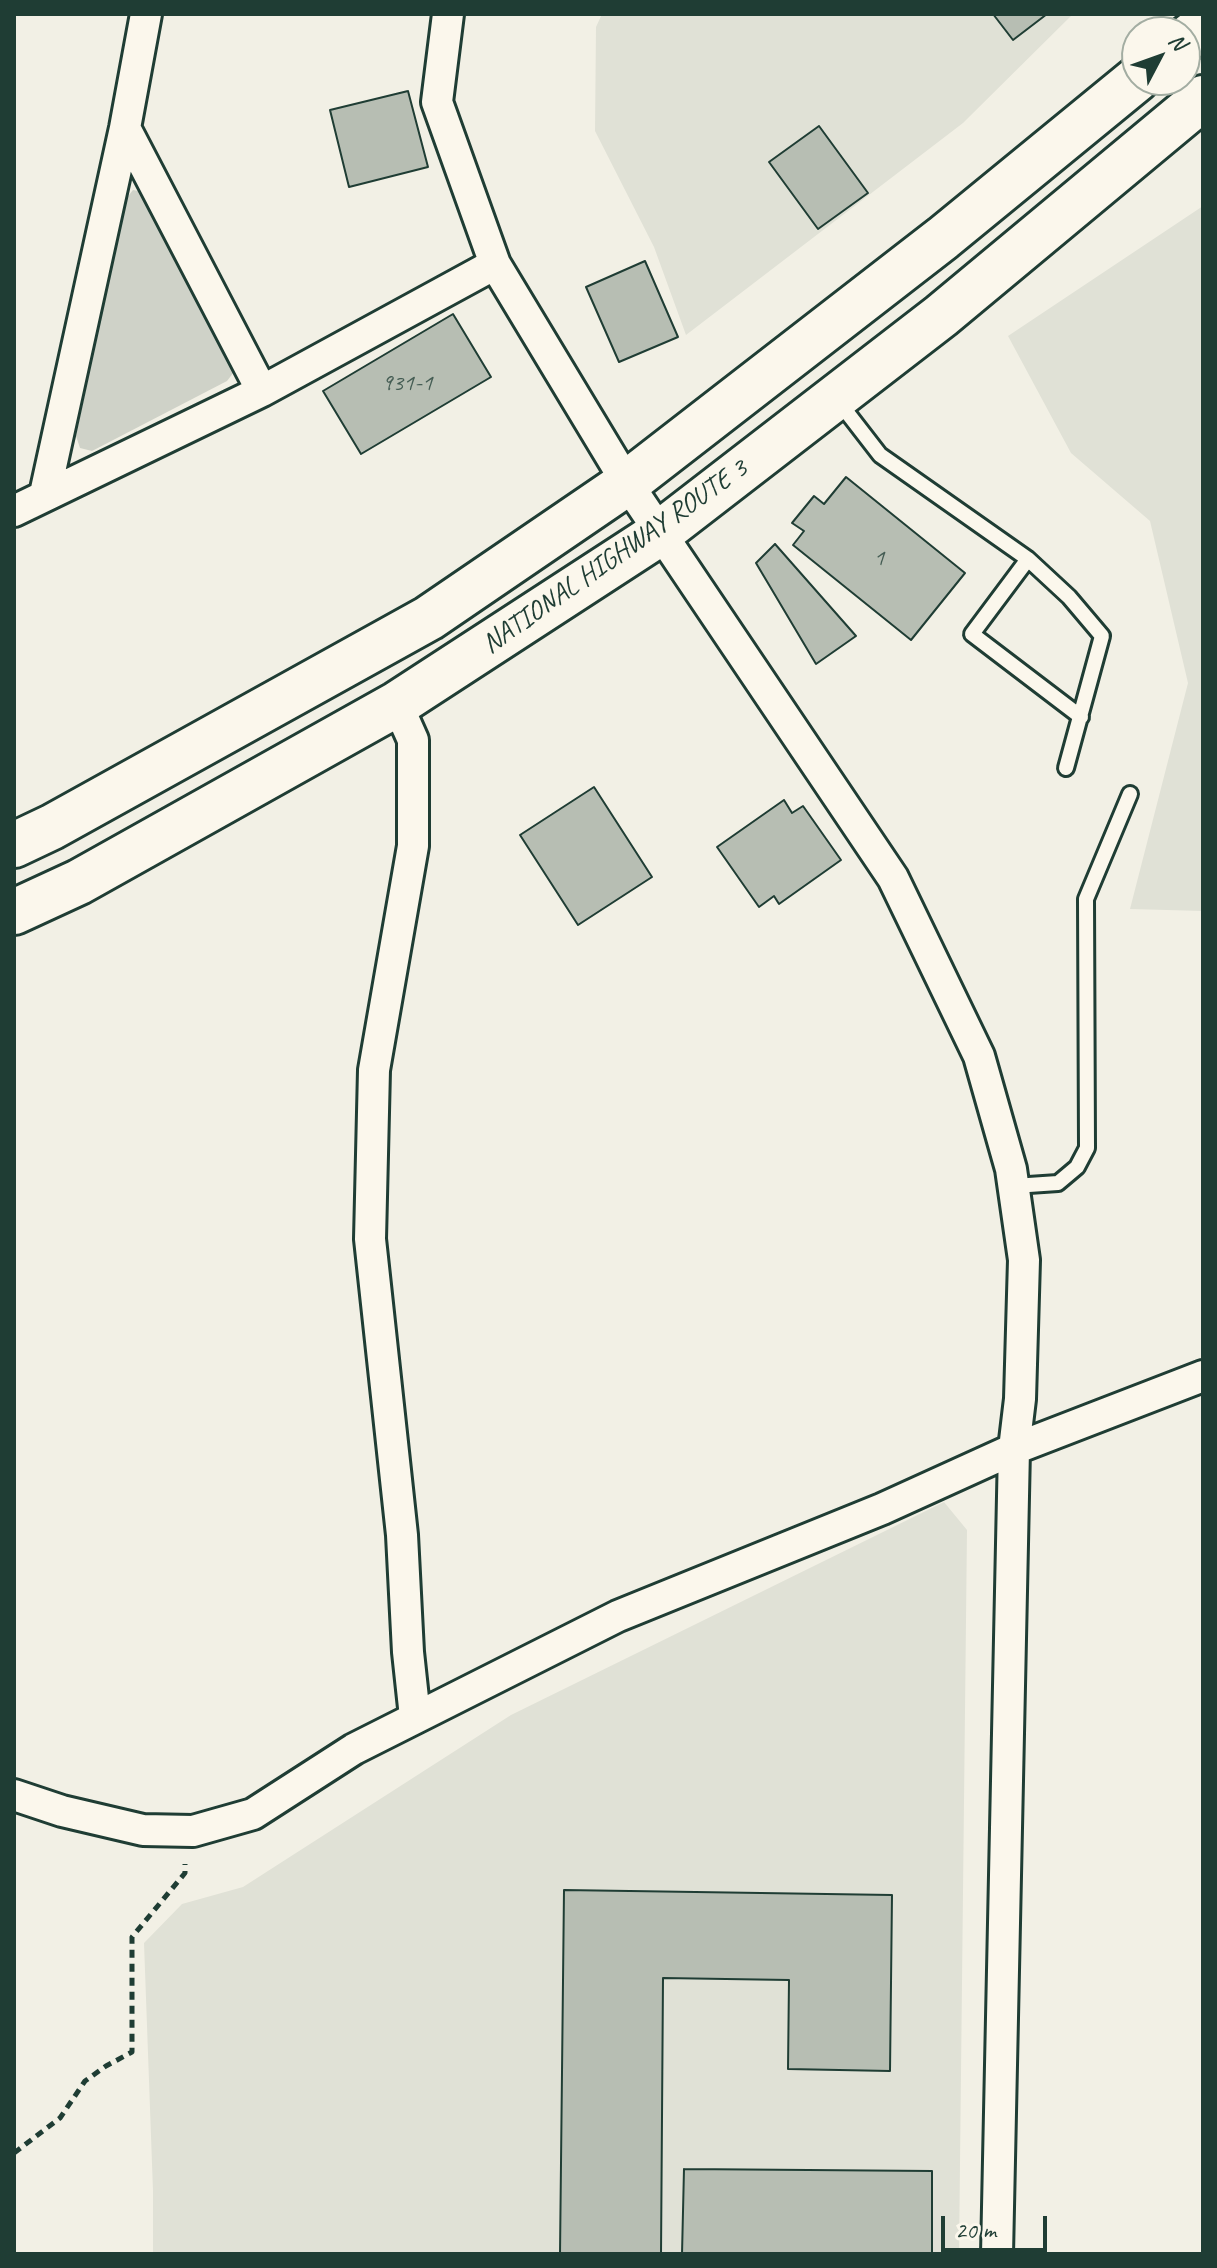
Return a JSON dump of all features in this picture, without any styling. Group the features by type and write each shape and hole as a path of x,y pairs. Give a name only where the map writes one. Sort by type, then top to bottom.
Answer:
{"highway":[{"name":"NATIONAL HIGHWAY ROUTE 3","path":"14,845 429,618 627,483 943,238 1121,92"},
{"name":"NATIONAL HIGHWAY ROUTE 3","path":"14,912 79,882 397,704 660,533 941,316 1203,98"}],"street":[{"path":"45,494 125,128 146,14"},
{"path":"448,14 437,102 495,264 627,483 893,878 979,1056 1011,1169 1024,1260 1020,1399 1014,1449 997,2254"},
{"path":"125,128 262,391"},
{"path":"14,511 262,391 495,264"},
{"path":"397,704 413,740 413,846 374,1070 370,1239 402,1535 415,1717"},
{"path":"14,1795 62,1811 143,1830 193,1831 253,1814 354,1749 618,1616 882,1509 1014,1449 1203,1376"}],"lane":[{"path":"836,399 880,455 1028,559 1069,597 1102,636 1066,768"},
{"path":"1028,559 972,634 1081,717"},
{"path":"1014,1186 1058,1183 1077,1167 1087,1148 1086,899 1130,794"}],"path":[{"path":"14,2153 60,2118 85,2081 132,2052 132,1937 185,1873 182,1831"}],"shaded area":[{"path":"602,14 1073,14 963,123 686,335 654,247 595,131 596,27"},
{"path":"133,190 148,193 237,368 227,381 92,451 80,448 76,436 125,200"},
{"path":"1203,206 1203,911 1130,909 1188,683 1150,521 1071,453 1008,336"},
{"path":"944,1502 967,1530 959,2254 153,2254 144,1943 182,1904 243,1887 511,1715"}],"building":[{"path":"993,14 1047,14 1013,40"},
{"path":"408,91 428,167 349,187 330,110"},
{"path":"819,126 868,193 818,229 769,162"},
{"path":"645,261 678,337 619,362 586,287"},
{"path":"453,314 491,377 361,454 323,391"},
{"path":"846,477 965,573 911,640 793,545 804,531 792,523 814,496 824,504"},
{"path":"775,544 856,636 816,664 756,563"},
{"path":"594,787 652,877 578,925 520,835"},
{"path":"784,800 792,813 803,806 841,860 779,904 774,896 759,907 717,847"},
{"path":"564,1890 892,1895 890,2071 788,2069 789,1980 663,1978 661,2254 560,2254"},
{"path":"684,2169 932,2171 932,2254 682,2254"}]}
